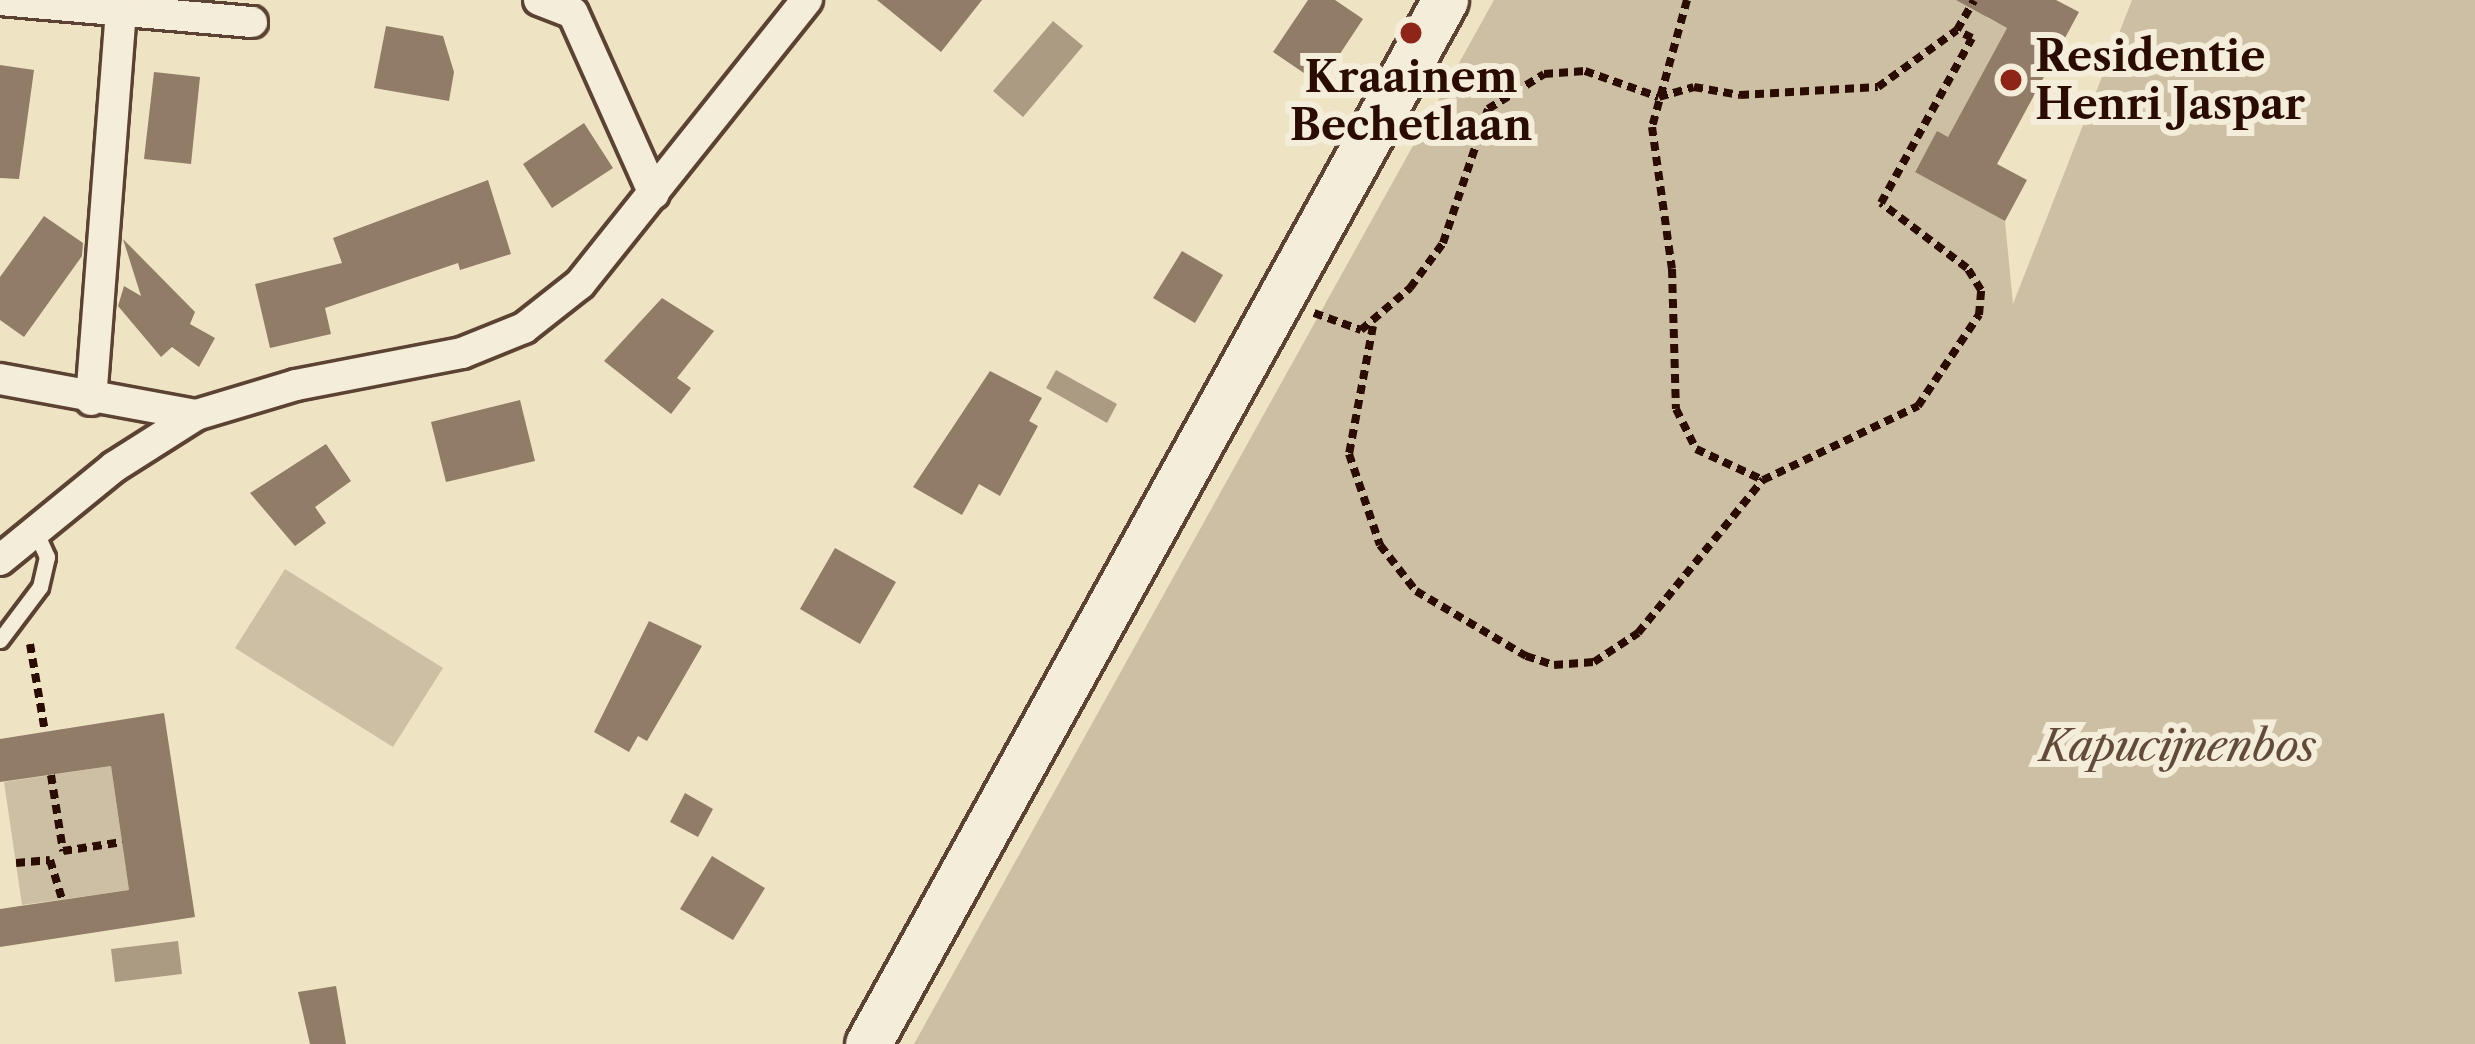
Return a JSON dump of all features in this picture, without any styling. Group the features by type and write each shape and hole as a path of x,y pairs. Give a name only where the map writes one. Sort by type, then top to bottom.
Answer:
{"street":[{"path":"0,0 252,22"},
{"path":"539,0 573,14 654,194"},
{"path":"0,560 34,528 196,415 296,385 462,352 524,328 580,284 808,0"},
{"path":"868,1044 1445,0"},
{"path":"91,400 121,10"},
{"path":"0,379 91,400 196,415"}],"lane":[{"path":"0,640 40,587 46,557 34,528"}],"path":[{"path":"1688,0 1659,97 1652,141 1672,269 1678,423 1712,461 1763,480"},
{"path":"1957,31 1972,38 1881,203 1967,268 1981,290 1979,315 1918,406 1763,480 1638,633 1594,662 1554,665 1526,656 1416,591 1380,545 1349,454 1374,324 1443,243 1494,101 1565,70 1659,97 1694,87 1740,95 1878,87 1957,31 1974,0"},
{"path":"1281,296 1348,330 1374,324"},
{"path":"25,607 45,732"},
{"path":"51,775 63,851 54,864 62,899"},
{"path":"63,851 122,842"},
{"path":"16,863 54,864"}],"green space":[{"name":"Kapucijnenbos","path":"1494,0 1995,0 1986,17 2007,28 1948,137 1937,132 1915,171 2005,221 2013,304 2132,0 2475,0 2475,1044 914,1044"},
{"path":"285,569 443,668 393,747 235,648"},
{"path":"111,766 129,890 22,905 4,782"}],"shaded area":[{"path":"1053,21 1083,46 1023,117 993,91"},
{"path":"1056,370 1117,404 1107,423 1046,388"},
{"path":"178,941 182,974 115,982 111,949"}],"building":[{"path":"877,0 982,0 941,52"},
{"path":"1308,0 1335,0 1363,19 1320,84 1273,52"},
{"name":"Residentie Henri Jaspar","path":"1956,0 2056,0 2079,12 1997,164 2027,180 2005,221 1915,172 1937,131 1948,137 2007,28"},
{"path":"386,26 443,36 454,72 449,101 374,88"},
{"path":"0,65 34,70 19,179 0,178"},
{"path":"154,72 200,77 191,164 144,159"},
{"path":"584,123 613,168 552,208 523,164"},
{"path":"488,180 511,254 460,270 458,263 325,308 331,334 270,348 255,284 342,263 333,238"},
{"path":"44,216 83,243 82,256 24,337 0,320 0,277"},
{"path":"123,239 195,312 190,324 215,338 199,367 172,347 161,357 118,306 124,286 141,296"},
{"path":"1182,251 1223,275 1195,323 1153,298"},
{"path":"662,298 714,331 677,378 691,388 671,414 604,361"},
{"path":"990,371 1042,398 1029,421 1038,426 1000,496 979,484 962,515 913,487"},
{"path":"520,400 535,461 446,482 431,422"},
{"path":"326,444 351,481 315,507 326,523 295,546 250,493"},
{"path":"835,548 896,582 860,644 800,609"},
{"path":"649,621 702,646 647,741 638,736 629,752 594,732"},
{"path":"164,713 195,917 0,947 0,909 129,890 111,766 0,782 0,739"},
{"path":"685,793 713,809 698,837 670,822"},
{"path":"712,856 765,888 733,940 680,909"},
{"path":"336,986 346,1044 310,1044 298,992"}],"place":[{"name":"Kraainem Bechetlaan","path":"1411,33"},
{"name":"Residentie Henri Jaspar","path":"2011,80"}]}
